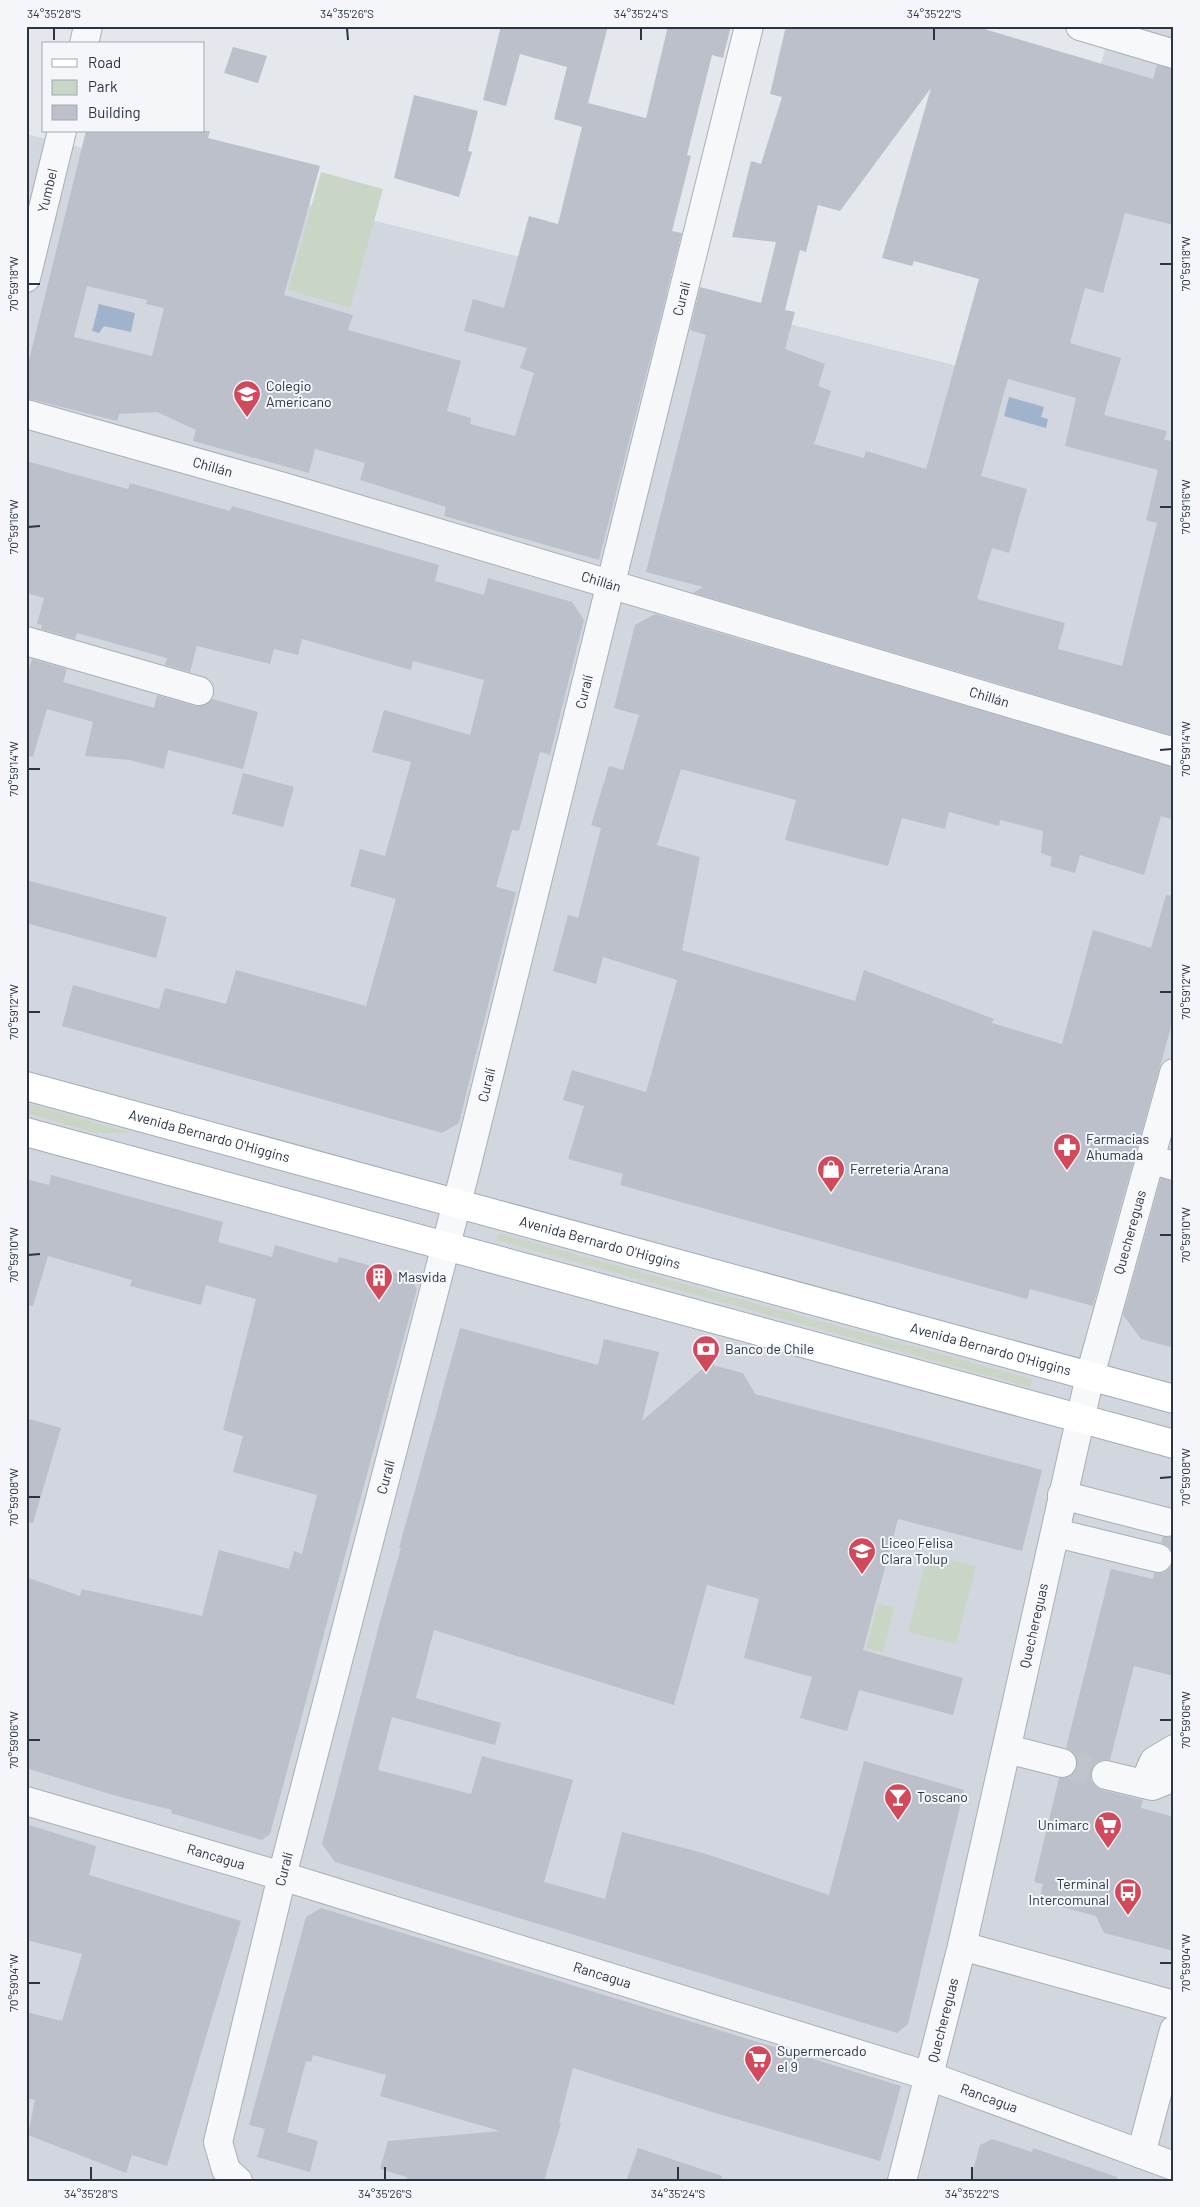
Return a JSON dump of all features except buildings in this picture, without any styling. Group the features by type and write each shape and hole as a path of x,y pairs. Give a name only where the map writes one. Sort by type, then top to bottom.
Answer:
{"main road":[{"name":"Avenida Bernardo O'Higgins","path":"26,1086 1174,1399"},
{"path":"26,1132 1174,1444"}],"street":[{"path":"84,42 88,26"},
{"name":"Curalí","path":"238,2181 226,2170 218,2142 282,1876 456,1203 749,26"},
{"path":"1080,26 1174,54"},
{"name":"Yumbel","path":"26,278 62,132"},
{"name":"Chillán","path":"26,414 296,491 1174,752"},
{"path":"26,640 199,691"},
{"name":"Quechereguas","path":"902,2181 962,1946 1090,1376 1162,1163 1174,1073"},
{"path":"1062,1495 1166,1522"},
{"path":"1056,1533 1158,1558"},
{"path":"1007,1749 1062,1763"},
{"path":"1144,1784 1154,1762 1174,1749"},
{"path":"1106,1774 1152,1786 1174,1777"},
{"name":"Rancagua","path":"26,1801 282,1876 929,2076 1174,2166"},
{"path":"962,1946 1174,2005"},
{"path":"1141,2154 1174,2030"}],"shaded area":[{"path":"1112,26 1174,26 1174,2181 26,2181 26,134 1010,379"}],"green space":[{"path":"321,172 383,189 350,308 288,290"},
{"path":"26,1103 132,1133 96,1133 26,1113"},
{"path":"498,1233 1032,1379 1030,1387 496,1240"},
{"path":"928,1554 976,1566 956,1644 908,1632"},
{"path":"878,1603 894,1608 883,1652 866,1648"}],"water":[{"path":"99,304 135,313 131,332 104,326 99,333 92,331"},
{"path":"1009,397 1044,407 1041,417 1048,419 1046,428 1004,416"}],"tunnel":[{"path":"1062,1763 1106,1775"}],"place":[{"name":"Colegio Americano","path":"247,418"},
{"name":"Farmacias Ahumada","path":"1067,1171"},
{"name":"Ferreteria Arana","path":"831,1193"},
{"name":"Masvida","path":"379,1301"},
{"name":"Banco de Chile","path":"706,1373"},
{"name":"Liceo Felisa Clara Tolup","path":"862,1575"},
{"name":"Toscano","path":"898,1821"},
{"name":"Unimarc","path":"1108,1849"},
{"name":"Terminal Intercomunal","path":"1128,1916"},
{"name":"Supermercado el 9","path":"758,2083"}]}
